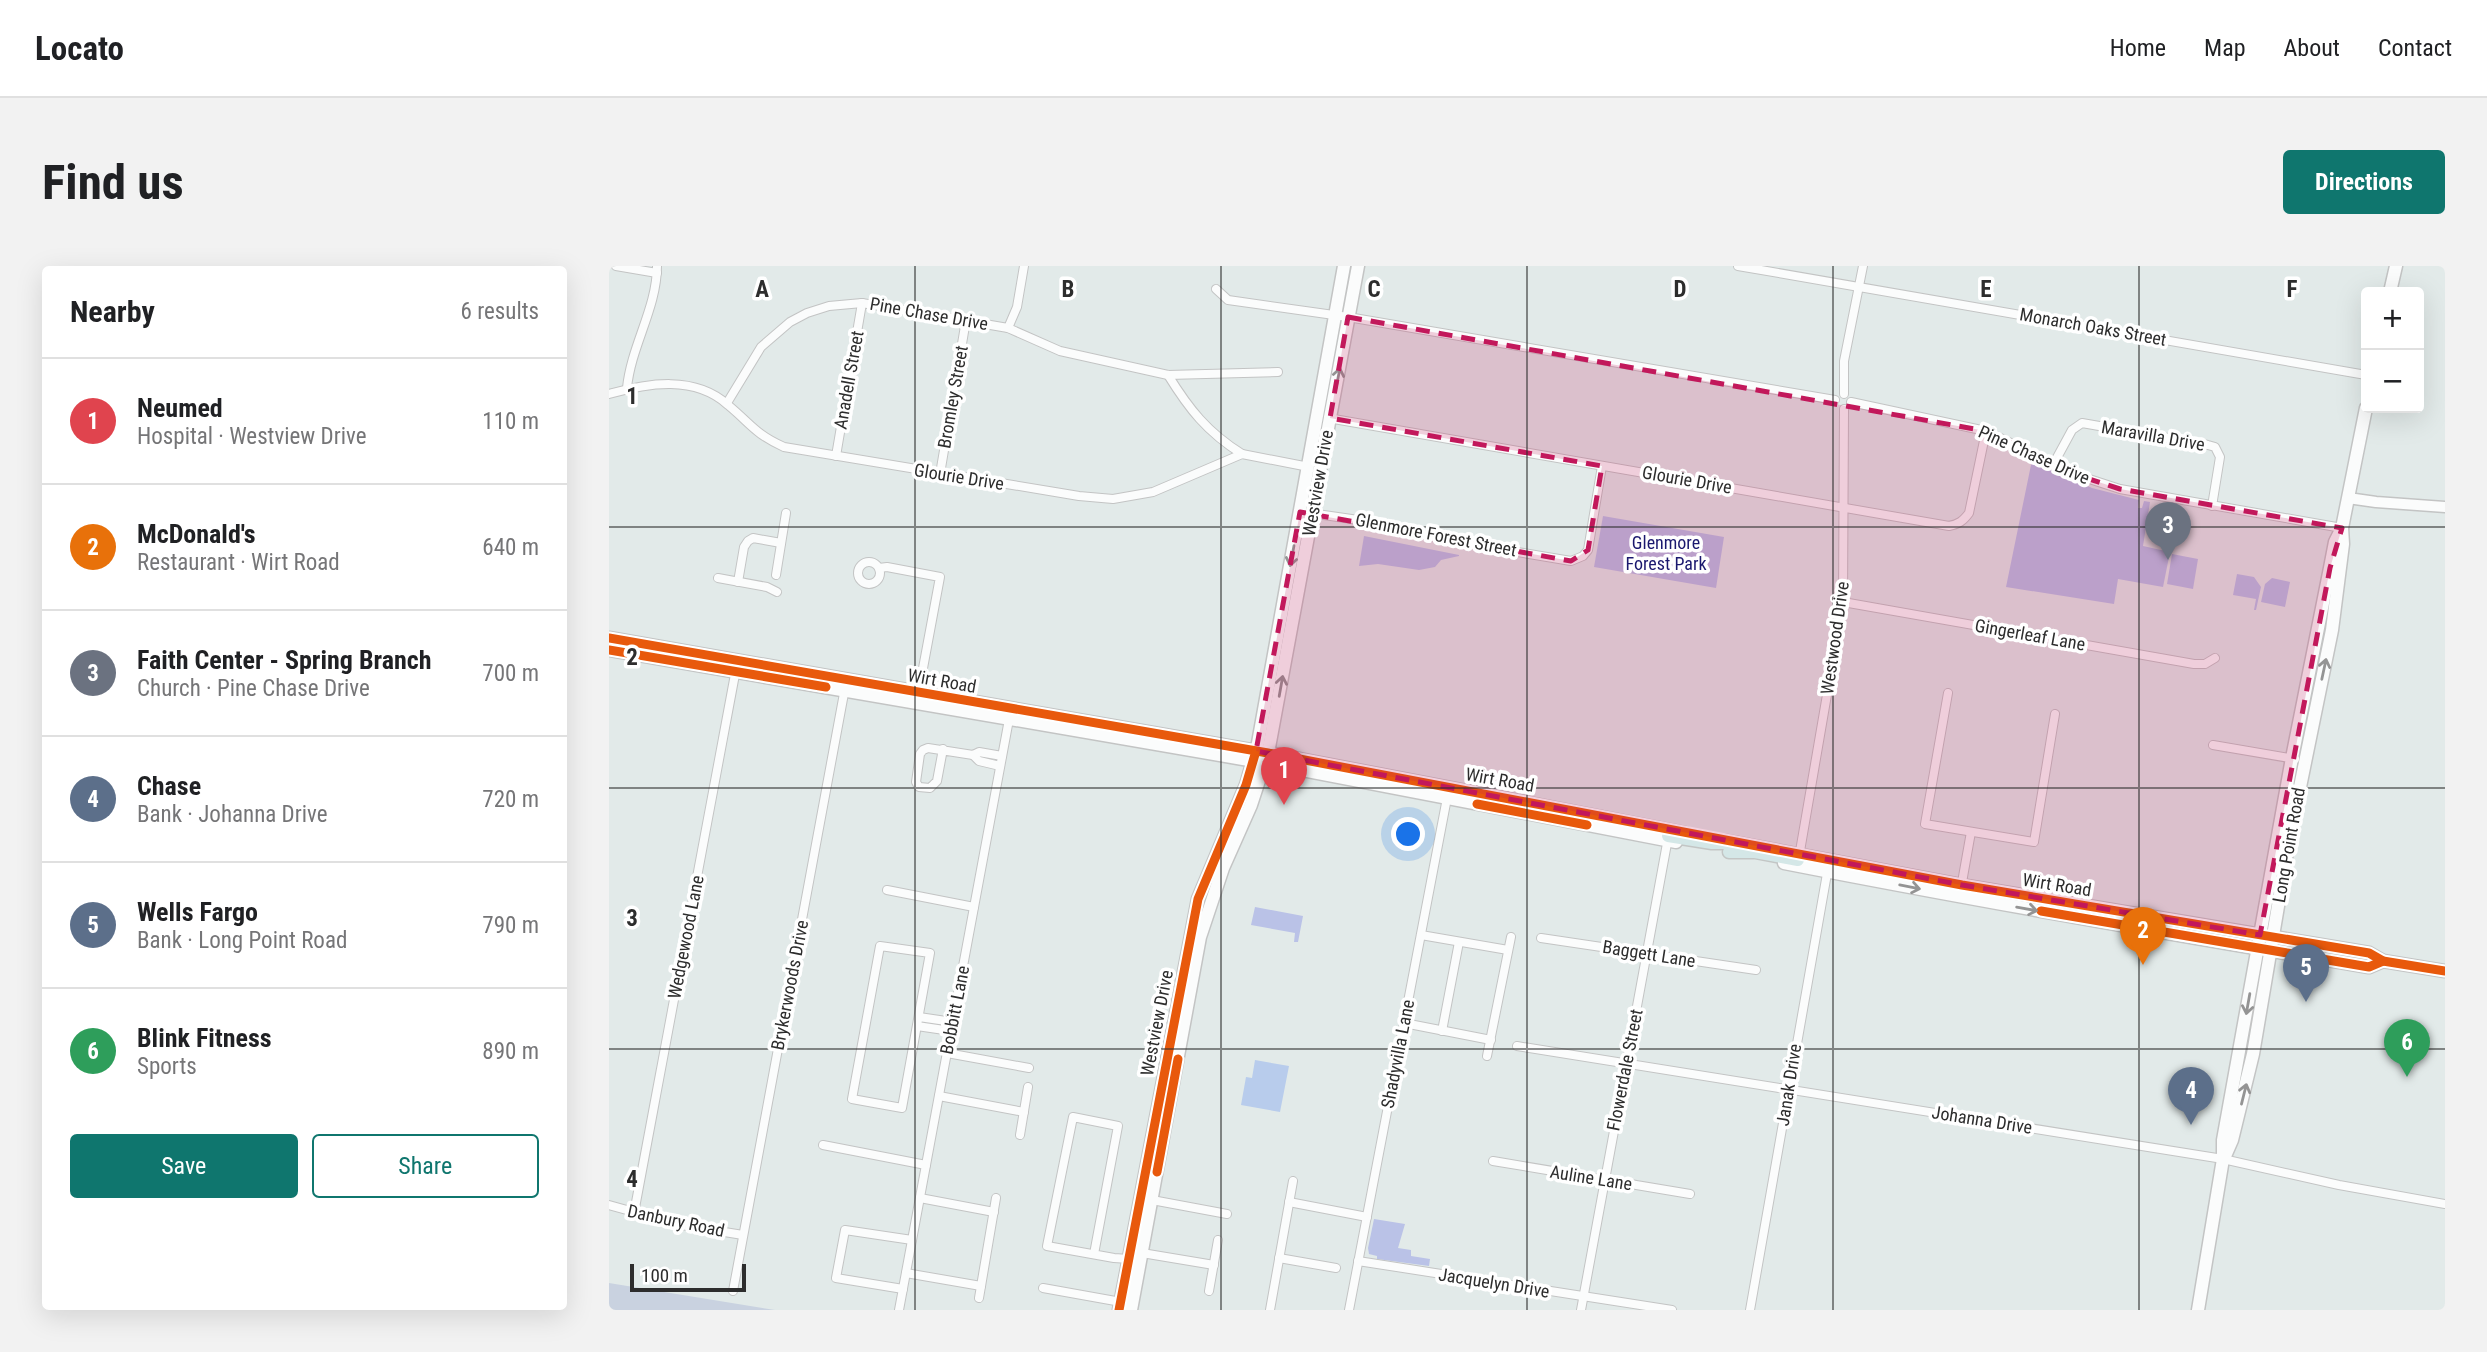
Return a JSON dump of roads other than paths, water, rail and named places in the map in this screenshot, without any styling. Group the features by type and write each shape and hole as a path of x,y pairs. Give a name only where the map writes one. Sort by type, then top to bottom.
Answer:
{"main road":[{"name":"Westview Drive","path":"1342,316 1344,266"},
{"name":"Westview Drive","path":"1124,1307 1129,1259 1149,1179 1204,901 1217,866 1251,805 1342,316 1357,266"},
{"path":"2391,287 2396,266"},
{"name":"Long Point Road","path":"2299,759 2315,710 2335,542 2342,528 2365,413"},
{"name":"Long Point Road","path":"2198,1310 2223,1159 2223,1140 2265,943 2299,759 2306,692 2331,593"},
{"name":"Wirt Road","path":"609,638 643,650 1261,757 1961,891 2265,943 2369,953 2383,961 2445,971"},
{"name":"Wirt Road","path":"609,650 643,650"},
{"path":"2306,692 2311,708 2315,710"},
{"name":"Wirt Road","path":"1261,757 1447,799 1669,835"},
{"name":"Westview Drive","path":"1124,1307 1142,1253 1152,1200 1149,1179"}],"street":[{"path":"616,266 657,269 653,296 630,368 627,388"},
{"path":"1008,328 1017,307 1024,266"},
{"name":"Monarch Oaks Street","path":"1738,266 2361,373"},
{"path":"1844,394 1844,361 1863,266"},
{"path":"1216,289 1228,300 1342,316 1835,400"},
{"name":"Pine Chase Drive","path":"727,403 761,347 790,321 829,306 862,303 1008,328 1060,351 1168,375 1278,372"},
{"name":"Anadell Street","path":"836,456 862,303"},
{"name":"Bromley Street","path":"940,474 966,320"},
{"path":"1168,375 1201,422 1218,440 1242,454 1315,468"},
{"name":"Glourie Drive","path":"609,394 627,388 682,383 727,403 764,438 792,449 1079,496 1112,499 1153,492 1242,454"},
{"path":"1844,394 1851,402 1849,407 1844,409 1838,407 1835,400 1838,395 1844,394"},
{"name":"Pine Chase Drive","path":"1851,402 1986,431 2053,465 2120,489 2342,528"},
{"name":"Westwood Drive","path":"1798,860 1843,602 1844,409"},
{"name":"Glourie Drive","path":"1324,418 1939,525 1957,525 1969,513 1986,431"},
{"name":"Maravilla Drive","path":"2053,465 2072,430 2082,423 2208,444 2218,450 2220,457 2212,506"},
{"name":"Glenmore Forest Street","path":"1306,513 1378,523 1440,538 1571,561 1583,556 1588,550 1602,466"},
{"path":"2348,498 2445,507"},
{"path":"776,575 786,513"},
{"path":"738,582 744,547 750,539 781,543"},
{"path":"880,568 940,577 917,698"},
{"path":"718,578 767,587 777,592"},
{"name":"Gingerleaf Lane","path":"1843,602 2194,664 2205,664 2215,658"},
{"name":"Wedgewood Lane","path":"634,1213 736,666"},
{"name":"Brykerwoods Drive","path":"733,1291 846,685"},
{"path":"1948,694 1925,824 2034,842 2055,714"},
{"name":"Bobbitt Lane","path":"899,1310 1010,715"},
{"path":"2213,744 2299,759"},
{"path":"943,750 937,781 930,788 919,787 916,782 923,750 928,748 943,750 973,755 979,761 1000,766"},
{"path":"973,755 979,752 1002,756"},
{"name":"Shadyvilla Lane","path":"1349,1310 1447,799"},
{"path":"1961,891 1971,832"},
{"name":"Flowerdale Street","path":"1581,1310 1669,835"},
{"name":"Janak Drive","path":"1750,1310 1828,866"},
{"path":"887,890 974,907"},
{"path":"1420,935 1508,950"},
{"path":"1487,1056 1511,937"},
{"name":"Baggett Lane","path":"1541,938 1756,970"},
{"path":"1442,1031 1459,942"},
{"path":"880,946 930,953 918,1022 902,1108 852,1099 880,946"},
{"path":"918,1022 952,1027"},
{"path":"1404,1023 1491,1040"},
{"name":"Johanna Drive","path":"1517,1046 2223,1159 2339,1185 2445,1204"},
{"path":"947,1053 1029,1068"},
{"path":"1020,1135 1028,1087"},
{"path":"939,1096 1024,1112"},
{"path":"1094,1254 1118,1126 1073,1117 1048,1246 1094,1254 1129,1259"},
{"path":"823,1145 926,1165"},
{"name":"Auline Lane","path":"1493,1161 1690,1194"},
{"path":"1270,1310 1293,1181"},
{"path":"920,1198 994,1212"},
{"path":"979,1298 996,1198"},
{"path":"1152,1200 1227,1214"},
{"path":"1289,1202 1367,1217"},
{"name":"Danbury Road","path":"609,1205 681,1225 743,1235"},
{"path":"903,1289 837,1278 840,1253 845,1230 912,1240"},
{"path":"1209,1291 1219,1240"},
{"path":"1142,1253 1214,1265"},
{"path":"1279,1258 1336,1268"},
{"name":"Jacquelyn Drive","path":"1358,1261 1672,1310"},
{"path":"906,1273 981,1286"},
{"path":"1042,1288 1124,1307"}],"place":[{"name":"Faith Center - Spring Branch","path":"2168,560"},
{"name":"Neumed","path":"1284,805"},
{"name":"McDonald's","path":"2143,965"},
{"name":"Wells Fargo","path":"2306,1002"},
{"name":"Blink Fitness","path":"2407,1077"},
{"name":"Chase","path":"2191,1125"}],"park label":[{"name":"Glenmore Forest Park","path":"1666,553"}]}
